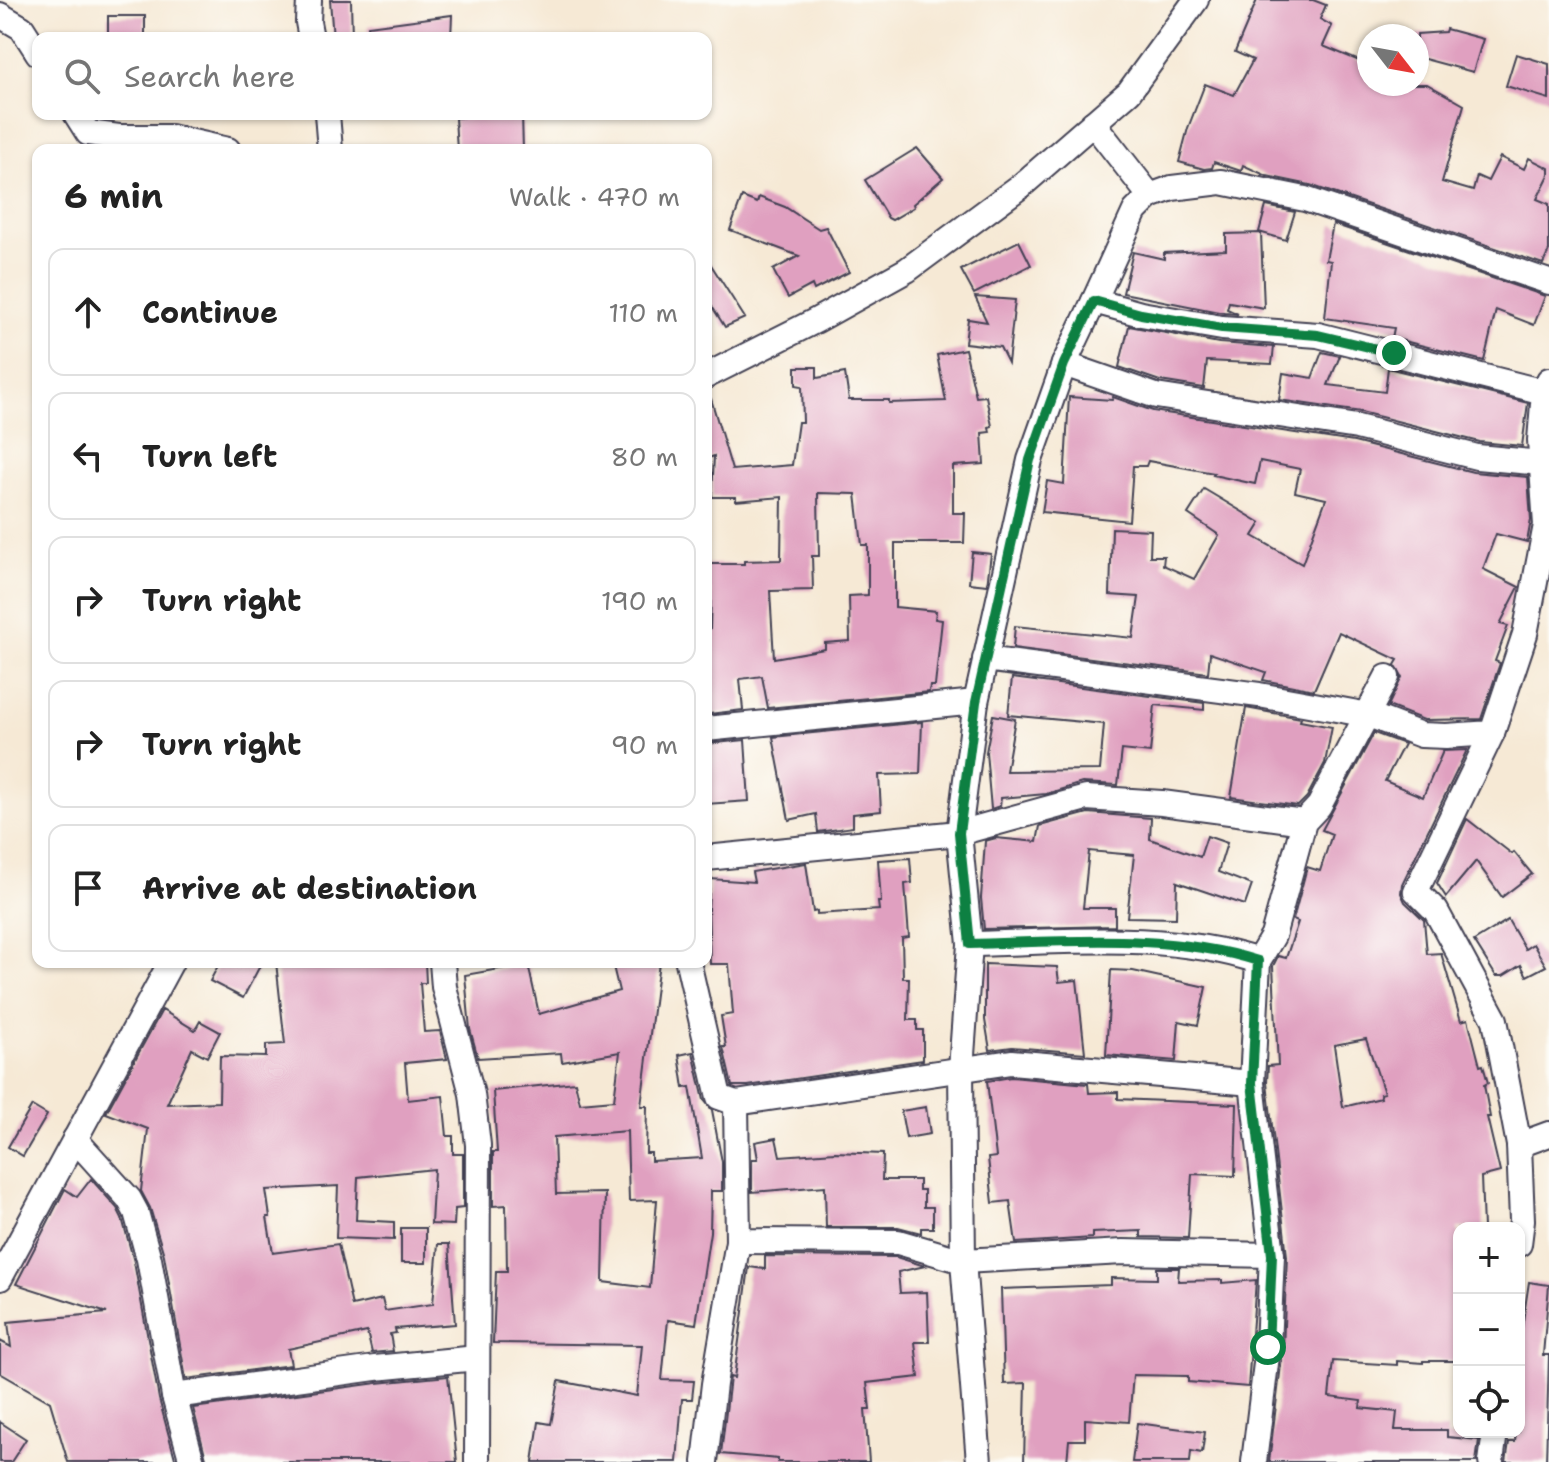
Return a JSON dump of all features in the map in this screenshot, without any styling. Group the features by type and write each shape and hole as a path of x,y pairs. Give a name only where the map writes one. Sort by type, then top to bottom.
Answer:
{"street":[{"path":"309,0 310,32"},
{"path":"712,373 907,270 1022,185 1129,92 1196,0"},
{"path":"0,15 22,28 32,44"},
{"path":"80,120 88,133 119,137 170,137 201,144"},
{"path":"328,120 330,144"},
{"path":"1093,123 1150,196"},
{"path":"979,1462 963,1261 961,1069 970,944 959,833 976,702 1030,460 1064,364 1135,211 1150,196 1172,188 1221,182 1305,199 1549,282"},
{"path":"1094,301 1141,314 1222,328 1318,335 1546,386 1540,440 1547,526 1525,634 1492,733 1416,891 1436,911 1495,1020 1519,1145 1522,1222"},
{"path":"1064,364 1156,396 1357,427 1477,457 1542,463"},
{"path":"985,659 1259,695 1369,715 1421,735 1492,733"},
{"path":"1254,1462 1268,1347 1272,1255 1252,1083 1258,961 1273,936 1304,822 1319,806 1387,677"},
{"path":"712,728 976,702"},
{"path":"712,857 959,833 1086,798 1162,803 1304,822"},
{"path":"970,944 1130,941 1229,952 1258,961"},
{"path":"0,1278 168,968"},
{"path":"442,968 444,987 472,1094 478,1145 477,1462"},
{"path":"689,968 719,1097 736,1103 1011,1062 1252,1083"},
{"path":"705,1462 714,1384 738,1241 736,1103"},
{"path":"1519,1145 1549,1134"},
{"path":"75,1139 129,1199 136,1212 149,1259 174,1396 192,1462"},
{"path":"738,1241 898,1242 963,1261 1123,1252 1272,1255"},
{"path":"174,1396 375,1368 477,1358"},
{"path":"1491,1462 1494,1438"}],"building":[{"path":"330,0 351,0 352,32 333,32"},
{"path":"1257,0 1313,0 1326,5 1320,19 1332,26 1323,46 1357,60 1357,96 1429,96 1429,85 1464,105 1442,182 1473,191 1477,176 1488,181 1500,157 1524,169 1529,158 1549,168 1549,175 1537,199 1549,204 1549,251 1543,264 1310,185 1267,176 1243,165 1241,171 1214,162 1212,168 1204,169 1179,162 1205,84 1234,95 1253,60 1235,52"},
{"path":"452,15 451,32 368,32 368,26"},
{"path":"108,16 145,16 145,32 108,32"},
{"path":"1446,29 1483,39 1473,72 1429,60 1429,33 1445,32"},
{"path":"1516,54 1549,64 1549,99 1506,86"},
{"path":"455,120 522,120 523,144 457,144"},
{"path":"917,148 943,178 913,204 914,207 892,220 865,180"},
{"path":"742,197 757,203 759,197 785,207 819,229 826,227 849,272 814,290 812,285 788,298 773,270 799,256 730,230"},
{"path":"1266,206 1295,212 1286,240 1259,232"},
{"path":"1333,224 1545,296 1534,325 1496,310 1484,361 1392,338 1394,328 1325,318 1331,261 1326,260"},
{"path":"1261,233 1264,308 1229,302 1227,309 1238,314 1224,313 1123,293 1133,252 1164,259 1164,253 1226,250 1226,234"},
{"path":"1019,241 1031,265 974,294 961,270"},
{"path":"712,266 745,318 725,327 712,306"},
{"path":"975,297 1015,300 1008,363 1000,347 965,343 968,319 987,322"},
{"path":"1129,326 1219,343 1274,347 1272,364 1207,361 1204,388 1160,381 1119,367"},
{"path":"965,349 976,397 986,396 992,426 989,427 990,432 982,433 984,464 953,466 953,513 965,513 964,543 895,543 895,607 936,611 935,619 942,620 935,686 930,686 929,692 768,708 762,676 740,679 743,710 712,714 712,564 781,560 782,497 736,501 736,497 712,497 712,402 732,470 792,465 798,422 803,422 802,386 796,385 796,367 817,367 817,378 845,373 849,400 889,400 889,403 946,401 937,355","holes":["818,493 856,494 862,545 868,545 868,595 849,596 850,641 825,643 825,649 774,658 770,591 813,590 812,556 819,556"]},
{"path":"1322,352 1340,356 1328,385 1385,392 1388,368 1528,403 1522,446 1480,442 1361,412 1279,400 1283,373 1312,378"},
{"path":"1069,397 1112,400 1113,397 1153,411 1354,442 1473,472 1528,477 1531,520 1527,542 1496,534 1483,569 1519,587 1500,624 1508,626 1495,661 1500,663 1481,719 1424,720 1388,706 1402,677 1395,665 1398,660 1339,632 1314,690 1263,680 1266,672 1210,653 1208,673 1013,648 1015,626 1133,638 1139,597 1110,595 1112,528 1151,530 1150,556 1164,556 1163,565 1194,579 1219,535 1188,514 1204,489 1261,523 1253,536 1302,564 1326,499 1295,492 1300,469 1260,461 1255,484 1148,461 1146,466 1133,466 1129,521 1042,512 1047,481 1064,484"},
{"path":"972,552 991,554 987,585 969,583"},
{"path":"1012,678 1204,703 1204,710 1155,705 1150,753 1122,750 1118,785 1082,783 1046,794 1001,798 1000,806 991,809 986,752 993,715 1015,719 1006,771 1100,770 1104,724 1008,715"},
{"path":"1246,708 1332,727 1325,763 1307,797 1298,806 1231,797"},
{"path":"922,722 920,774 879,775 881,811 853,814 853,827 818,832 816,814 789,820 773,737"},
{"path":"1374,733 1404,744 1385,781 1423,797 1443,751 1467,750 1402,884 1401,893 1405,902 1424,920 1427,954 1441,953 1461,1021 1468,1019 1480,1066 1483,1065 1488,1083 1484,1085 1490,1117 1487,1117 1500,1172 1481,1177 1483,1222 1453,1222 1453,1361 1397,1361 1397,1365 1333,1361 1329,1397 1361,1401 1360,1408 1397,1412 1395,1430 1447,1430 1447,1437 1479,1440 1476,1462 1269,1462 1283,1349 1287,1256 1267,1082 1268,1066 1278,1065 1273,966 1278,956 1286,958 1298,922 1293,920 1307,867 1320,871 1332,834 1322,830","holes":["1366,1039 1384,1093 1380,1094 1381,1098 1343,1107 1334,1045"]},
{"path":"745,740 749,801 712,804 712,743"},
{"path":"1088,813 1151,818 1150,839 1200,857 1207,836 1227,843 1218,872 1252,885 1245,905 1177,882 1176,918 1127,917 1134,855 1089,851 1083,908 1115,908 1115,926 984,929 981,898 985,841 996,838 1037,842 1040,826"},
{"path":"1467,819 1512,854 1514,852 1532,874 1502,897 1476,861 1446,897 1437,883"},
{"path":"910,858 912,883 905,884 909,937 902,938 903,978 909,978 908,1020 917,1020 917,1030 923,1030 923,1060 732,1086 723,1047 726,1047 721,1016 733,1014 729,964 712,964 712,879 754,882 752,872 806,863 813,912 879,910 878,860"},
{"path":"1508,920 1525,949 1533,944 1546,966 1527,976 1521,965 1503,976 1496,976 1474,941"},
{"path":"985,964 1057,967 1059,982 1077,980 1085,1053 1012,1047 990,1050 985,1020"},
{"path":"217,968 259,968 243,998 210,981"},
{"path":"277,968 425,968 426,983 420,983 424,1032 440,1031 447,1059 405,1063 408,1100 443,1096 447,1136 453,1136 453,1154 463,1154 463,1208 455,1209 454,1225 431,1224 434,1169 358,1177 356,1220 394,1222 394,1240 336,1238 338,1186 266,1190 270,1217 267,1217 273,1253 338,1244 352,1306 382,1299 385,1311 433,1304 438,1244 449,1244 455,1324 395,1329 396,1333 390,1334 393,1351 372,1353 367,1332 288,1349 291,1365 186,1379 164,1255 150,1208 141,1191 148,1129 106,1113 162,1010 195,1030 200,1021 220,1032 207,1057 192,1049 167,1104 219,1102 220,1056 266,1057 266,1045 285,1044"},
{"path":"505,968 529,968 539,1014 619,991 613,968 658,968 641,1106 647,1106 646,1153 651,1153 651,1161 702,1158 690,1087 684,1088 679,1055 693,1052 704,1100 712,1110 722,1162 722,1191 711,1191 710,1232 696,1324 668,1320 662,1380 694,1381 692,1399 682,1399 677,1462 533,1462 539,1422 551,1424 559,1381 637,1396 642,1345 493,1343 496,1271 507,1271 506,1205 493,1206 493,1152 497,1152 493,1091 575,1082 580,1103 614,1100 620,1052 562,1062 561,1053 478,1058 470,1029 465,975","holes":["627,1131 629,1201 657,1200 650,1288 603,1282 605,1193 556,1194 554,1137"]},
{"path":"1111,970 1133,971 1206,987 1198,1025 1179,1021 1176,1061 1106,1055"},
{"path":"1011,1077 1088,1084 1089,1093 1118,1092 1118,1099 1237,1104 1235,1176 1192,1174 1188,1238 1141,1237 1141,1231 1092,1233 1092,1238 1016,1243 1010,1201 993,1203 988,1158 996,1157 987,1081"},
{"path":"32,1106 47,1115 23,1156 8,1147"},
{"path":"926,1107 930,1134 906,1138 901,1111"},
{"path":"776,1138 780,1156 835,1152 883,1154 882,1180 919,1180 919,1190 924,1190 924,1207 933,1207 933,1228 921,1228 921,1233 898,1227 826,1227 825,1186 752,1192 752,1159 758,1159 755,1142"},
{"path":"91,1179 122,1218 134,1262 159,1399 176,1462 68,1462 50,1402 0,1373 0,1341 11,1347 8,1322 107,1313 16,1284 65,1189 77,1197"},
{"path":"401,1228 426,1228 426,1263 401,1263"},
{"path":"765,1256 896,1257 925,1266 898,1272 900,1293 927,1292 929,1342 915,1342 919,1377 867,1383 870,1409 865,1409 869,1462 778,1462 778,1459 721,1454 730,1377 734,1378 749,1267 765,1269"},
{"path":"1157,1268 1179,1268 1178,1281 1222,1280 1222,1283 1256,1280 1248,1387 1188,1382 1188,1376 1133,1375 1129,1422 1085,1419 1085,1440 1069,1440 1067,1462 1024,1462 1026,1383 1004,1384 1001,1289 1111,1285 1111,1278 1157,1279"},
{"path":"1529,1282 1549,1285 1543,1355 1549,1355 1546,1462 1506,1462 1509,1442 1525,1438 1525,1308"},
{"path":"448,1376 457,1462 207,1462 193,1408 377,1383"},
{"path":"0,1422 26,1439 11,1462 0,1462"},
{"path":"1137,1423 1205,1432 1202,1453 1191,1451 1190,1462 1132,1462"}],"route":[{"path":"1268,1347 1272,1255 1252,1083 1258,961 1229,952 1130,941 970,944 959,833 976,702 1030,460 1064,364 1094,301 1141,314 1222,328 1318,335 1394,353"}]}
